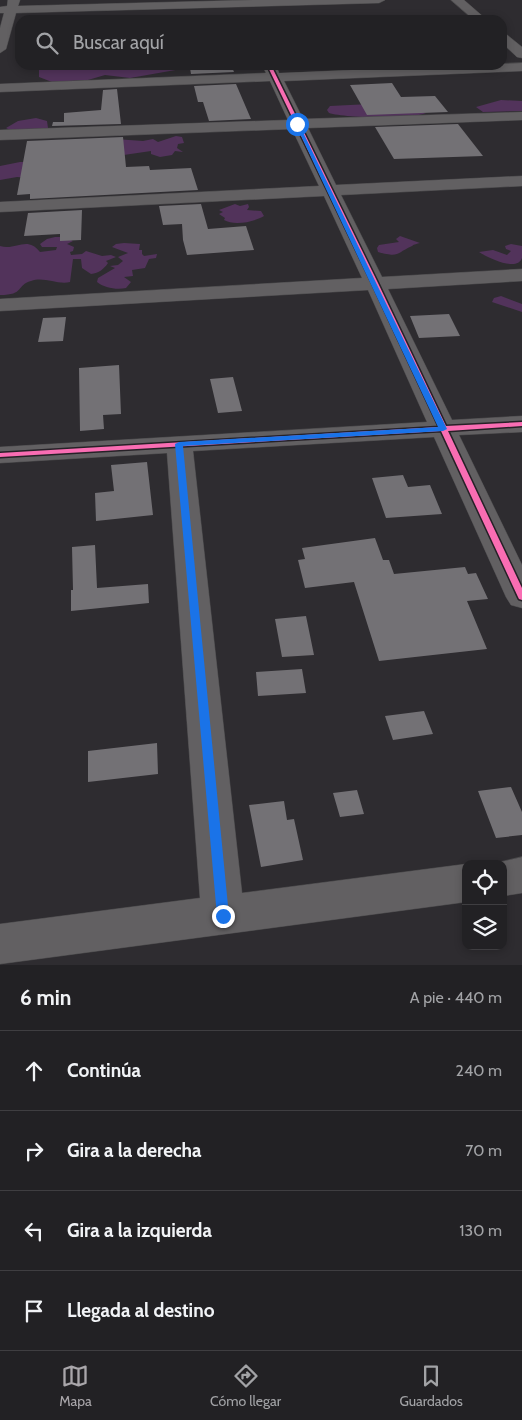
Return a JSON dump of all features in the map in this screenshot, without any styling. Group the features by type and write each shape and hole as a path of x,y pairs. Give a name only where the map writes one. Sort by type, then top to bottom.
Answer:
{"street":[{"path":"3,48 8,7 241,5 379,0"},
{"path":"457,0 475,15"},
{"path":"507,32 515,31"},
{"path":"507,41 522,54"},
{"path":"507,67 522,67"},
{"path":"0,88 272,71 334,70"},
{"path":"272,71 375,283 522,597"},
{"path":"0,135 522,116"},
{"path":"0,208 522,181"},
{"path":"0,305 522,275"},
{"path":"0,455 522,424"},
{"path":"179,444 223,916"},
{"path":"507,877 522,875"},
{"path":"0,944 462,884"}],"shaded area":[{"path":"39,70 176,70 130,78 105,75 88,80 52,82 39,77"},
{"path":"501,100 522,101 522,111 483,112 476,107"},
{"path":"370,104 426,113 407,117 363,117 337,115 329,113 327,110 330,106"},
{"path":"36,118 47,121 48,128 14,132 6,128 18,121"},
{"path":"176,136 182,137 184,143 178,144 177,148 183,152 175,151 172,155 160,157 151,154 151,151 110,157 115,139 143,141 153,139 158,142"},
{"path":"26,162 43,179 17,177 0,180 0,166"},
{"path":"235,204 240,206 248,204 247,210 261,211 264,216 244,222 233,223 224,220 225,218 219,214 223,212 219,210"},
{"path":"400,236 420,243 394,255 378,252 377,248 379,245 399,242 396,239"},
{"path":"64,237 73,241 67,244 74,247 73,251 70,252 71,255 82,254 86,251 102,256 111,255 116,257 106,261 108,263 101,270 91,274 82,268 81,259 73,259 70,282 36,280 26,283 17,292 0,295 0,246 11,247 26,244 35,247 40,252 56,250 57,247 42,247 40,244 47,239"},
{"path":"116,244 140,244 139,250 142,250 144,256 157,254 156,258 149,259 145,268 132,270 133,276 124,277 131,282 126,288 119,289 103,286 97,282 98,278 115,268 110,266 118,265 123,261 118,257 128,253 112,247"},
{"path":"511,244 522,246 522,258 514,264 501,262 479,252 493,250 507,255 511,251 506,249 505,246"},
{"path":"501,296 522,304 522,312 492,302 494,298"}],"building":[{"path":"190,70 233,70 234,72 191,74"},
{"path":"392,83 401,97 435,96 448,112 367,115 350,85"},
{"path":"236,84 251,119 209,121 203,102 198,102 194,86"},
{"path":"117,89 121,124 52,126 53,122 64,122 64,113 101,110 103,90"},
{"path":"458,124 483,156 394,159 375,127"},
{"path":"123,137 126,167 149,166 150,170 191,168 198,190 30,199 30,194 17,195 27,141"},
{"path":"201,204 208,229 246,226 254,250 187,255 183,240 182,224 163,225 159,206"},
{"path":"82,210 81,240 60,241 60,234 24,236 28,213"},
{"path":"449,314 460,336 419,338 410,316"},
{"path":"66,317 63,341 38,342 43,318"},
{"path":"119,365 121,414 103,415 104,429 80,431 79,368"},
{"path":"233,377 242,411 218,413 210,379"},
{"path":"147,462 153,515 96,521 95,493 114,491 111,465"},
{"path":"403,475 408,487 430,485 442,514 386,518 372,478"},
{"path":"375,538 383,560 389,560 394,574 465,567 468,574 476,573 488,599 467,601 487,649 379,661 354,582 305,588 298,560 305,559 302,548"},
{"path":"95,545 97,588 148,584 149,603 71,611 71,590 73,590 72,547"},
{"path":"306,616 314,655 282,657 275,619"},
{"path":"302,669 306,693 258,696 256,672"},
{"path":"424,711 433,734 393,740 385,716"},
{"path":"157,743 158,774 88,782 88,751"},
{"path":"511,787 522,812 522,835 496,838 478,791"},
{"path":"357,790 364,814 340,817 333,793"},
{"path":"284,801 287,820 294,819 303,860 261,867 249,805"}],"cycle path":[{"path":"271,70 375,283 522,597"},
{"path":"0,455 522,424"}],"route":[{"path":"223,916 179,444 443,429 375,283 297,124"}]}
